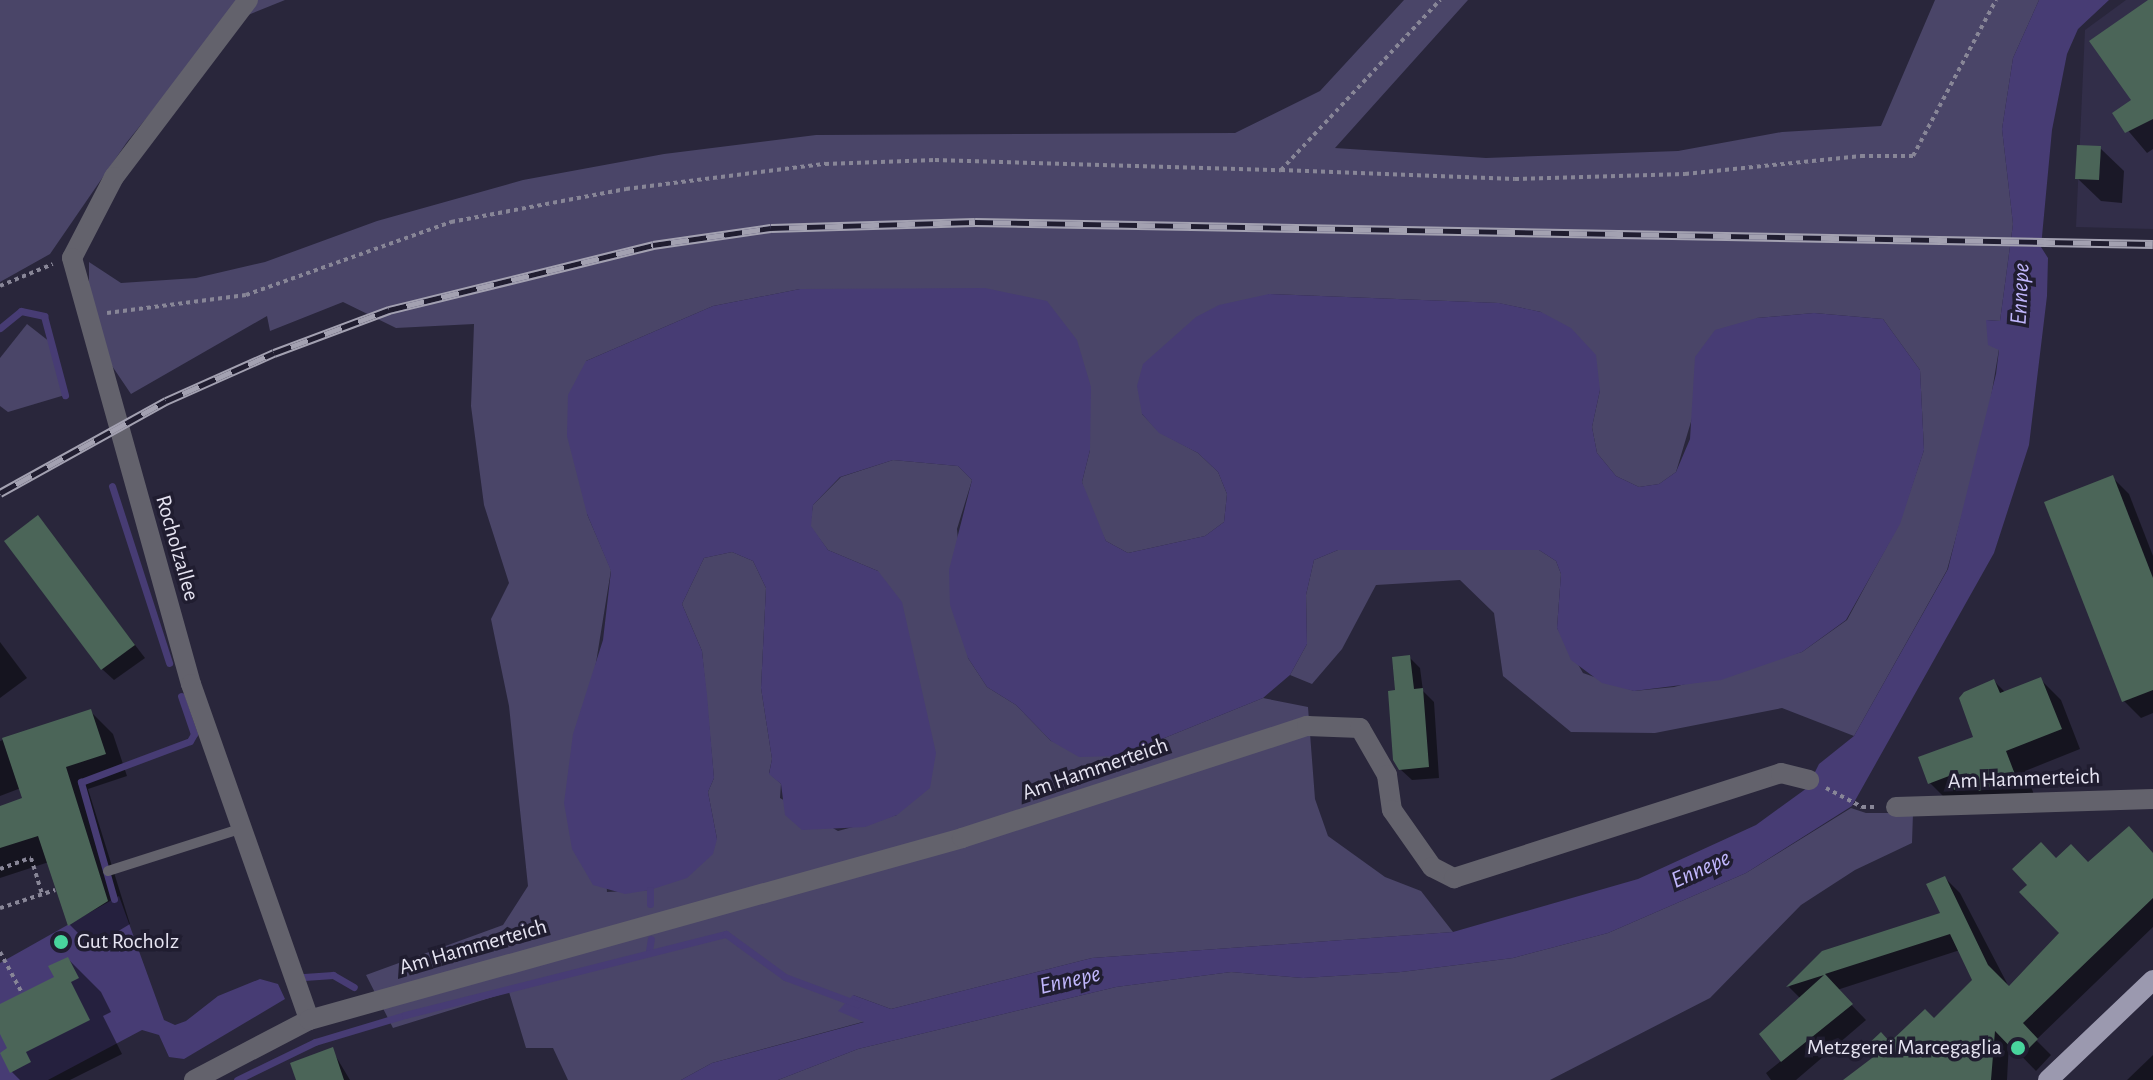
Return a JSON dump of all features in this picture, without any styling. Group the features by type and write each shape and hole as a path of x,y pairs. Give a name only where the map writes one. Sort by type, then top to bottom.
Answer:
{"main road":[{"path":"2048,1080 2153,980"}],"street":[{"path":"72,258 114,177 248,0"},
{"name":"Rocholzallee","path":"72,258 93,343 191,684 309,1020"},
{"name":"Am Hammerteich","path":"309,1020 962,838 1307,726 1360,728 1387,775 1392,810 1432,867 1454,878 1781,773 1809,780"},
{"name":"Am Hammerteich","path":"1896,807 2153,799"},
{"path":"194,1080 309,1020"}],"lane":[{"path":"108,871 240,829"}],"path":[{"path":"1281,170 1440,0"},
{"path":"85,314 185,307 246,295 451,222 626,189 825,164 935,160 1515,179 1685,174 1861,156 1913,156 1996,0"},
{"path":"2,283 72,258"},
{"path":"1809,780 1862,807"},
{"path":"0,869 31,858 42,894"},
{"path":"0,908 55,890"},
{"path":"1,954 22,993"}],"shaded area":[{"path":"0,0 285,0 221,26 127,142 50,254 0,282"},
{"path":"1404,0 1468,0 1335,148 1486,158 1678,151 1782,132 1881,126 1935,0 2039,0 2013,58 2002,129 2013,224 2000,321 1987,320 1999,349 1986,427 1947,570 1854,736 1782,708 1655,733 1571,732 1503,676 1494,613 1460,580 1376,585 1342,649 1312,684 1290,675 1307,644 1306,595 1314,560 1338,550 1539,550 1556,561 1561,574 1557,628 1583,673 1634,691 1674,687 1802,652 1847,620 1899,524 1924,450 1920,370 1883,319 1814,313 1757,318 1693,415 1676,472 1659,484 1639,487 1616,476 1597,453 1592,427 1600,390 1541,312 1498,303 1269,294 1142,414 1159,432 1198,453 1218,472 1227,494 1224,522 1205,536 1128,553 1106,541 1089,508 1082,482 1090,450 862,291 800,289 713,306 586,361 587,514 611,570 594,675 607,892 650,890 717,839 708,792 714,778 702,651 682,604 704,558 732,552 753,561 766,588 761,688 772,759 769,773 781,784 780,798 838,831 897,815 878,571 828,550 810,526 813,505 841,477 893,460 958,466 972,480 957,529 968,658 987,687 1016,705 1051,741 1120,756 1263,698 1308,707 1315,799 1328,836 1385,877 1421,891 1453,932 1092,958 891,1009 853,995 866,1021 712,1063 681,1080 568,1080 553,1048 526,1048 509,992 393,1028 366,975 503,925 528,886 509,706 491,619 509,583 484,505 471,406 474,324 396,328 343,302 270,331 267,316 131,394 108,360 89,285 89,262 121,283 196,278 265,262 377,221 523,180 664,154 816,135 1235,133 1320,91"},
{"path":"2126,0 2153,0 2153,229 2076,227 2085,30"},
{"path":"27,324 50,342 65,395 8,412 0,406 0,358"},
{"path":"1851,808 1866,813 1913,813 1912,843 1855,870 1801,905 1710,998 1550,1080 778,1080 858,1049 1116,987 1231,972 1303,978 1401,972 1513,958 1608,933 1746,873"}],"water":[{"name":"Ennepe","path":"2039,0 2109,0 2078,29 2067,54 2052,130 2041,247 2048,258 2047,296 2029,445 1994,553 1852,806 1746,873 1608,933 1513,958 1401,972 1303,978 1231,972 1116,987 858,1049 778,1080 681,1080 712,1063 864,1022 838,1011 853,995 891,1009 1092,958 1453,932 1638,879 1756,825 1807,788 1819,764 1854,736 1948,569 1996,374 1999,350 1988,345 1986,320 2000,321 2013,224 2002,129 2013,58"},
{"path":"985,288 1047,301 1077,340 1091,387 1090,450 1082,482 1106,541 1128,553 1205,536 1224,522 1227,494 1218,472 1198,453 1159,433 1142,414 1137,386 1143,364 1196,317 1219,305 1269,294 1499,303 1541,312 1571,328 1596,355 1600,390 1592,427 1597,453 1616,476 1639,487 1659,484 1676,472 1690,439 1695,357 1715,330 1757,318 1814,313 1883,319 1920,370 1924,450 1900,524 1846,620 1802,652 1721,680 1634,691 1602,683 1571,660 1557,628 1561,574 1556,561 1539,550 1338,550 1314,560 1306,595 1307,644 1290,675 1263,698 1120,756 1079,757 1051,741 1016,705 987,687 968,658 950,605 949,570 972,480 958,466 893,460 840,477 813,505 811,526 828,550 878,571 902,602 936,753 930,788 897,815 865,827 802,830 785,815 781,784 769,774 772,759 761,688 766,588 753,561 732,552 704,558 682,604 702,651 714,778 708,792 717,839 713,854 687,878 650,890 625,894 593,885 572,849 564,803 573,734 603,640 611,571 587,514 567,436 568,395 586,361 713,306 800,289"},
{"path":"119,896 164,1020 175,1025 186,1021 218,996 260,979 278,984 285,999 184,1059 169,1057 159,1035 142,1030 48,1080 0,1080 0,963"}],"building":[{"path":"2148,0 2153,0 2153,119 2125,133 2112,113 2131,100 2089,41"},
{"path":"2077,145 2101,146 2099,180 2075,179"},
{"path":"2113,475 2153,578 2153,690 2122,702 2044,502"},
{"path":"38,515 135,645 101,670 4,541"},
{"path":"1410,655 1414,689 1423,688 1429,767 1399,770 1393,760 1388,691 1395,690 1392,657"},
{"path":"2041,677 2062,729 2006,751 2016,777 1979,791 1974,782 1954,790 1949,776 1928,784 1918,757 1973,737 1959,698 1964,692 1994,679 2000,693"},
{"path":"91,709 106,754 66,767 108,901 68,926 38,836 0,848 0,806 22,798 2,738"},
{"path":"2129,826 2153,853 2153,898 2023,1023 2038,1039 2020,1057 1995,1031 1991,1080 1843,1080 1876,1055 1866,1046 1881,1032 1890,1042 1925,1009 1934,1018 1972,980 1950,934 1825,974 1853,1004 1781,1062 1759,1034 1824,975 1786,987 1822,951 1940,913 1926,884 1945,876 1988,965 2009,986 2059,933 2019,892 2027,885 2012,869 2041,842 2056,858 2071,844 2088,862"},
{"path":"68,957 79,978 71,982 90,1020 26,1052 31,1062 10,1073 0,1053 7,1048 0,1034 0,1004 54,977 48,966"},
{"path":"333,1047 344,1080 296,1080 290,1063"}],"waterway":[{"path":"0,328 21,311 44,316 65,395"},
{"path":"112,486 169,663"},
{"path":"114,899 81,782 190,741 194,734 181,696"},
{"path":"650,890 650,904"},
{"path":"237,1080 315,1042 405,1015 726,934 785,977 857,1004"},
{"path":"649,951 651,939"},
{"path":"304,977 333,975 354,987"}],"railway":[{"path":"0,493 166,401 274,353 389,310 653,245 771,228 975,222 2153,244"}],"place":[{"name":"Gut Rocholz","path":"61,942"},
{"name":"Metzgerei Marcegaglia","path":"2018,1048"}]}
